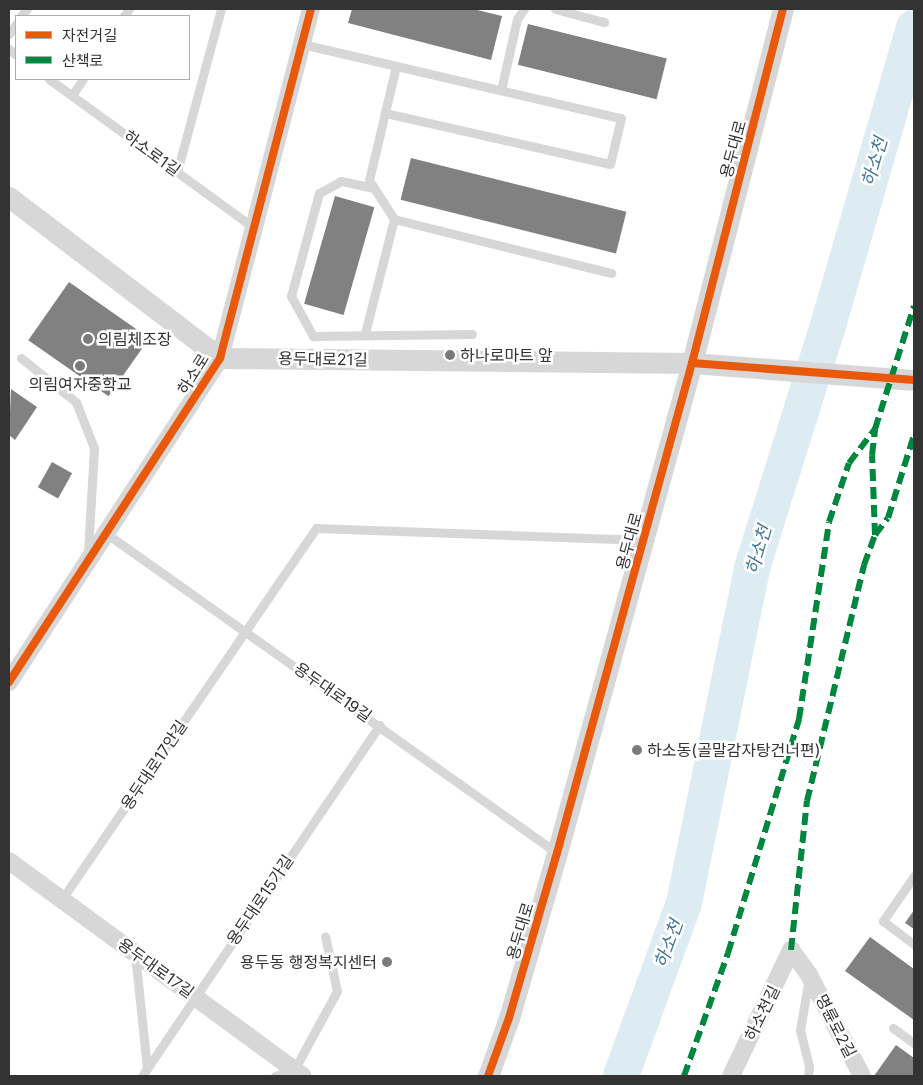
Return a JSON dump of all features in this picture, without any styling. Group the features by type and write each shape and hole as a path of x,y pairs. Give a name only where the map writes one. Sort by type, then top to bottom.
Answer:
{"street":[{"name":"하소로","path":"9,682 220,358 311,9"},
{"name":"용두대로","path":"488,1076 509,1018 557,853 692,362 784,9"},
{"path":"9,197 220,358"},
{"name":"용두대로21길","path":"220,358 692,362 912,380"},
{"name":"용두대로17길","path":"9,861 298,1073"},
{"name":"명륜로2길","path":"791,950 809,975 862,1076"},
{"name":"하소천길","path":"732,1076 791,950"}],"lane":[{"path":"178,172 222,9"},
{"path":"501,90 517,19 524,9"},
{"path":"555,9 604,22"},
{"path":"302,44 620,118 610,164 385,113"},
{"path":"396,66 369,180 394,219 611,273"},
{"name":"하소로1길","path":"50,80 254,228"},
{"path":"72,95 82,80"},
{"path":"374,188 341,181 319,193 291,296 313,336 365,333 472,334"},
{"path":"365,333 394,219"},
{"path":"21,358 76,402 94,448 86,566"},
{"name":"용두대로17안길","path":"62,899 316,528 643,540"},
{"name":"용두대로19길","path":"107,534 380,725 557,853"},
{"name":"용두대로15가길","path":"144,1072 380,725"},
{"path":"914,876 882,921 914,944"},
{"path":"275,1076 298,1073 337,990 325,936"},
{"path":"135,953 144,1072"},
{"name":"명륜로2길","path":"808,1076 809,1066 800,1030 809,975"},
{"path":"894,1028 914,1043"}],"building":[{"path":"352,9 473,9 502,16 491,60 348,23"},
{"path":"528,24 667,59 657,99 518,65"},
{"path":"411,158 626,212 616,253 401,200"},
{"path":"335,196 374,207 344,315 304,304"},
{"name":"의림체조장","path":"69,282 149,338 109,396 28,340"},
{"path":"11,389 37,407 15,440 9,435"},
{"path":"52,462 72,473 58,499 38,487"},
{"path":"914,910 914,929 905,923"},
{"path":"870,937 914,969 914,1020 845,971"},
{"path":"896,1045 914,1058 914,1076 874,1076"}],"waterway":[{"name":"하소천","path":"621,1076 684,903 752,568 827,329 914,27"}],"marked path":[{"path":"791,950 807,801 864,565 875,535 872,455 875,429 914,306"},
{"path":"684,1076 728,953 799,719 829,522 849,463 875,429"},
{"path":"875,535 888,518 914,435"}],"cycle path":[{"path":"9,682 220,358 311,9"},
{"path":"488,1076 509,1018 557,853 692,363 783,9"},
{"path":"692,363 914,380"}],"place":[{"name":"의림체조장","path":"88,339"},
{"name":"하나로마트 앞","path":"450,355"},
{"name":"의림여자중학교","path":"80,366"},
{"name":"하소동(골말감자탕건너편)","path":"637,750"},
{"name":"용두동 행정복지센터","path":"387,962"}]}
